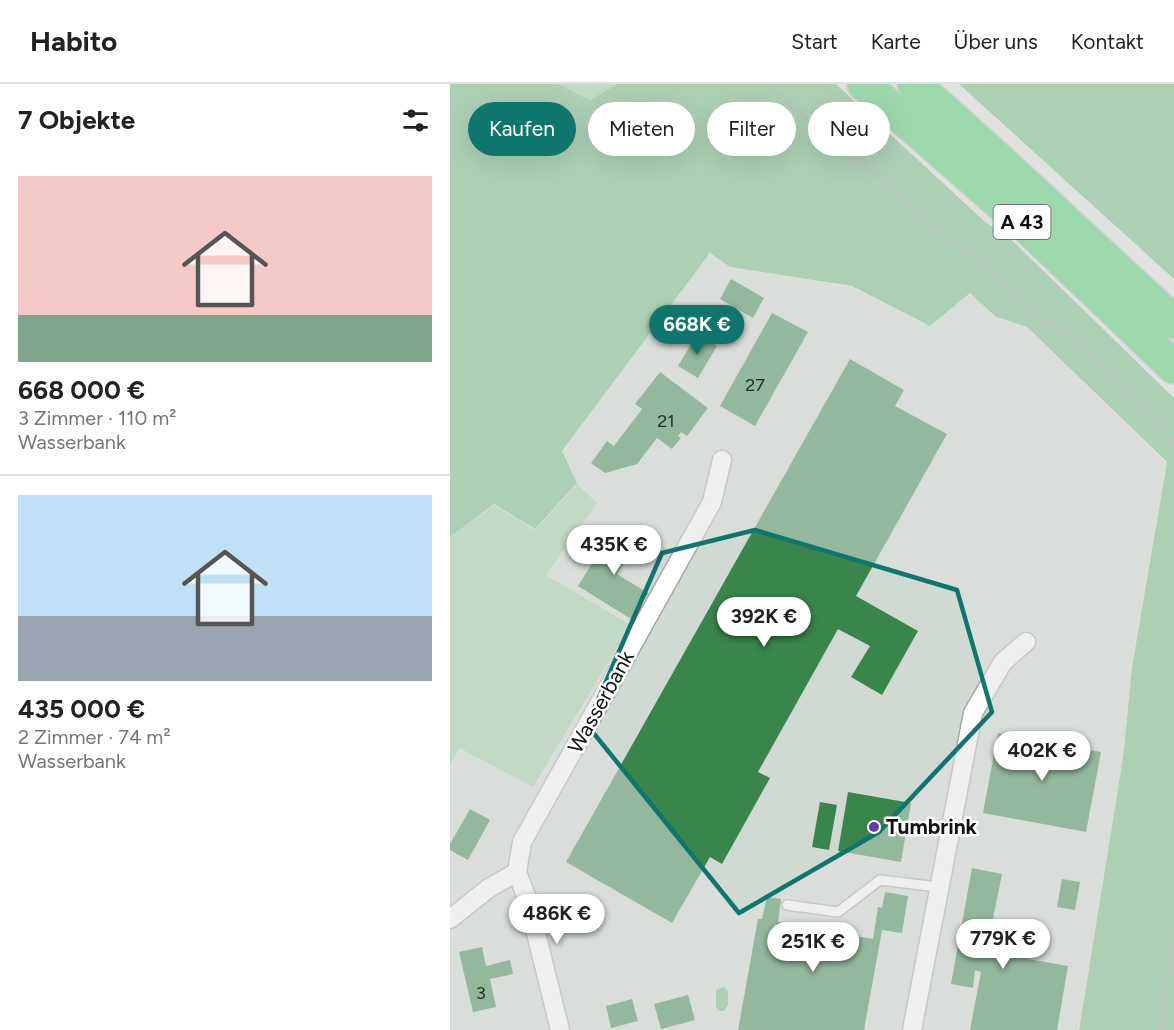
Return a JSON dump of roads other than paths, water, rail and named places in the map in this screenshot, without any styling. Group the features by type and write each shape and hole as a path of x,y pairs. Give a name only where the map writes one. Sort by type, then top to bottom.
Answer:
{"highway":[{"name":"A 43","path":"864,84 1025,225 1174,367"},
{"name":"A 43","path":"914,84 1174,322"}],"street":[{"name":"Wasserbank","path":"517,872 522,843 712,502 722,460"},
{"path":"912,1030 973,713 1003,662 1026,642"},
{"path":"450,919 489,888 517,872 528,901 560,1030"}],"lane":[{"path":"786,905 837,912 880,880 938,887"}],"waterway":[{"path":"450,132 474,114 511,104 529,91 544,91 554,84"},
{"path":"1140,149 1174,157"}],"place":[{"name":"Tumbrink","path":"874,827"}]}
